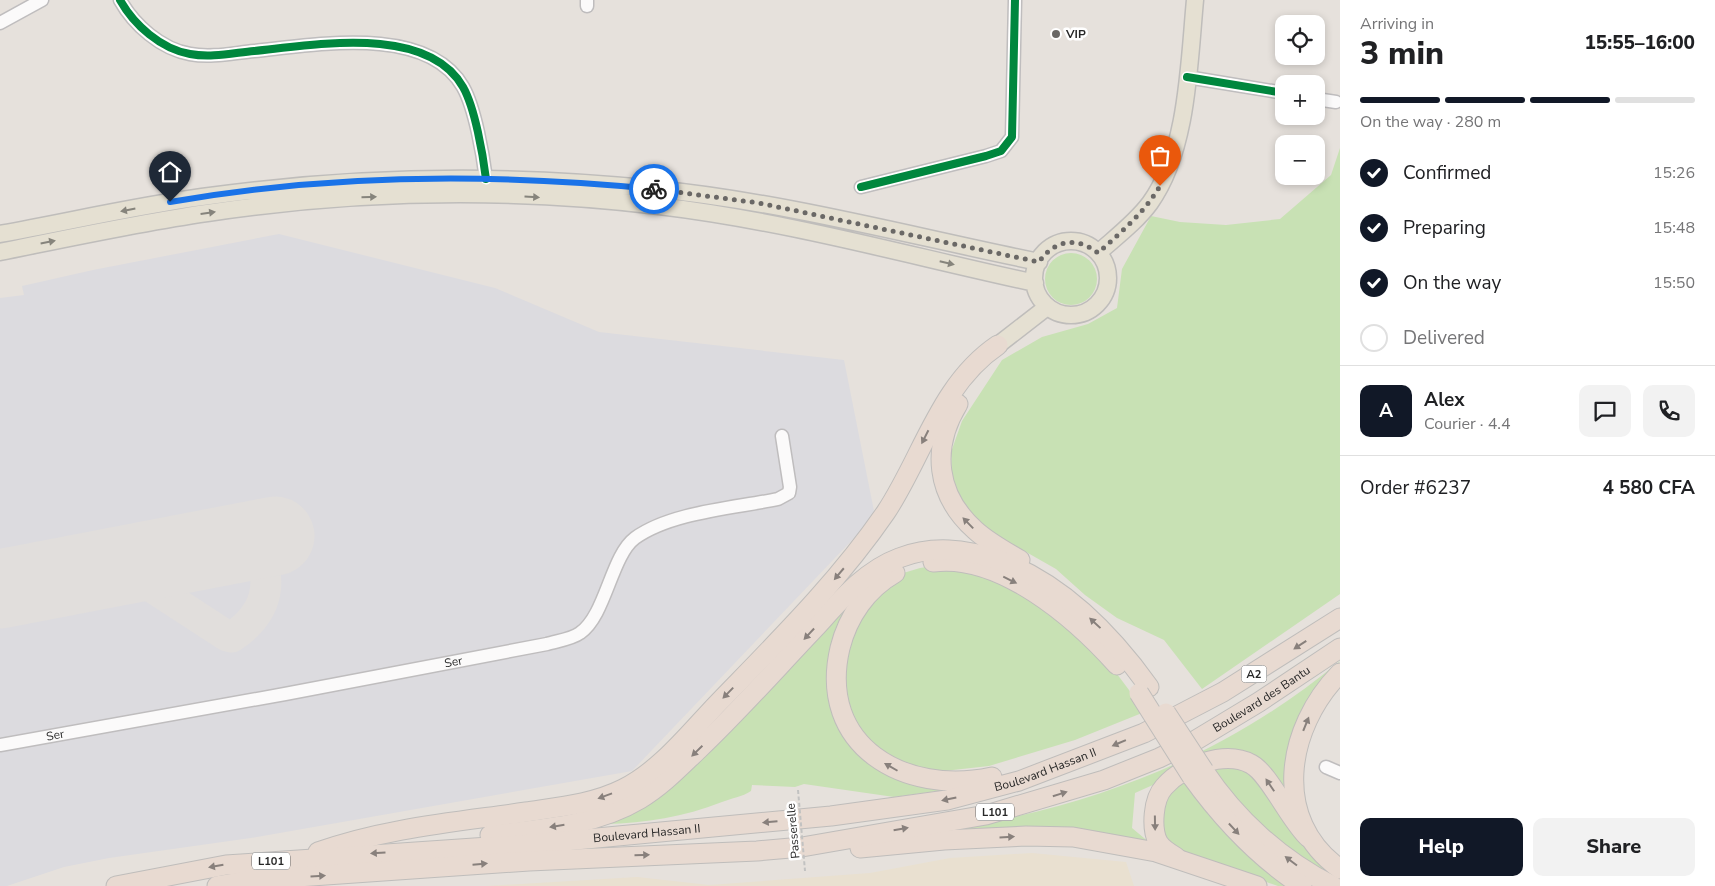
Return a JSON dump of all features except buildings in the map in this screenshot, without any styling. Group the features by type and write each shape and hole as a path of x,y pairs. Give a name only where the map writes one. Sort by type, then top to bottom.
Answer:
{"highway":[{"path":"998,345 947,425 940,454 942,471 955,509 977,532 1020,560 1104,631 1244,840 1275,867 1302,886"},
{"path":"299,859 346,842 377,835 585,803 623,789 638,780 674,749 821,596 886,511 929,430 954,390 983,355 998,345"},
{"path":"427,850 450,840 581,822 614,812 640,799 677,771 713,736 853,589 876,570 898,558 922,552 965,550 1017,567 1047,584"},
{"path":"1091,754 1065,757 992,777 961,782 917,778 889,766 871,753 857,739 846,719 840,702 838,663 842,642 850,620 874,588 897,572 936,561 965,564 1012,581 1055,607 1102,648 1144,690"},
{"name":"Boulevard des Bantu","path":"1164,723 1240,682 1340,618"},
{"name":"Boulevard des Bantu","path":"1180,748 1282,688 1340,648"},
{"path":"1309,838 1299,818 1296,805 1293,777 1298,748 1317,701 1340,674"},
{"name":"Boulevard Hassan II","path":"116,886 226,865 533,844 883,811 978,792 1019,781 1091,754 1164,723"},
{"name":"Boulevard Hassan II","path":"217,886 254,880 529,860 757,851 802,846 986,815 1104,780 1180,748"},
{"path":"1182,860 1161,846 1156,836 1154,820 1163,788 1171,781 1216,758 1236,758 1257,768 1298,826 1321,853 1340,868"},
{"path":"1198,774 1220,793 1252,828 1301,868 1332,886"},
{"path":"802,846 818,850 834,850 927,841 1053,836 1118,844 1182,860 1258,886"}],"main road":[{"path":"1098,253 1137,218 1160,186 1179,129 1187,77 1195,0"},
{"path":"0,234 182,200 272,188 361,180 486,179 612,184 720,197 906,232 1039,262"},
{"path":"0,252 207,213 320,200 388,197 509,196 638,204 748,219 858,241 1035,283"},
{"path":"1066,242 1078,242 1089,246 1098,253 1105,262 1108,284 1098,304 1089,311 1068,315 1047,307 1037,292 1035,283 1039,262 1046,252 1055,245 1066,242"},
{"path":"998,345 1047,307"}],"street":[{"path":"0,23 42,0"},
{"path":"120,0 133,19 144,30 172,48 189,54 210,56 366,43 387,44 426,54 450,70 464,88 483,157 486,179"},
{"path":"861,187 986,156 1001,150 1012,137 1015,0"},
{"path":"1187,77 1275,92"},
{"path":"1325,100 1336,102"},
{"name":"Ser","path":"0,745 285,694 547,644 579,634 589,624 611,583 625,548 634,539 679,519 778,499 789,493 790,487 782,436"},
{"path":"1326,767 1340,773"}],"shaded area":[{"path":"279,234 495,288 599,332 844,360 875,516 632,771 257,837 109,858 64,867 7,886 0,886 0,298 24,295 22,286 93,270"},
{"path":"1032,853 1126,862 1134,886 485,886 637,877 709,885 870,873 950,858"}],"green space":[{"path":"1340,148 1340,594 1202,689 1164,640 1117,618 1085,595 1056,569 986,529 966,510 956,489 952,473 951,452 962,421 1002,360 1042,337 1088,324 1117,308 1122,269 1151,216 1180,222 1226,225 1280,219 1319,185 1325,185 1325,180 1331,175"},
{"path":"1066,253 1076,253 1085,257 1093,265 1097,279 1093,293 1085,301 1076,305 1066,305 1057,301 1049,293 1045,284 1045,274 1049,265 1057,257"},
{"path":"940,565 981,573 1033,599 1111,666 1129,690 1142,713 1075,740 989,766 944,771 920,768 897,761 866,737 848,707 843,653 850,626 900,574"},
{"path":"852,598 828,682 895,778 917,786 945,790 894,797 804,784 795,787 752,785 751,791 744,795 693,812 650,821 605,824"},
{"path":"1340,661 1325,680 1288,802 1249,757 1155,784 1135,793 1132,828 1150,843 1079,828 1027,827 951,832 956,828 1009,818 1061,805 1111,790 1160,771 1207,749 1253,723 1297,694"},
{"path":"1209,765 1249,769 1312,855 1339,879 1304,861 1277,841 1241,804"},
{"path":"1183,777 1292,886 1278,886 1171,849 1159,827 1161,807"}],"taxiway":[{"path":"93,571 119,575 144,582 227,636 232,637 256,613 266,588 262,564 250,545 230,532 206,528 182,536 159,558"}],"runway":[{"path":"0,589 275,536"}],"cycle path":[{"path":"120,0 133,18 149,34 169,47 190,54 214,55 337,43 368,43 397,46 424,54 446,67 463,87 475,119 486,179"},
{"path":"861,187 1001,151 1012,137 1015,0"},
{"path":"1187,77 1275,92"}],"way so far":[{"path":"654,189 703,194 759,203 883,229 906,232 1039,262 1046,252 1055,245 1066,242 1078,242 1089,246 1098,253 1137,218 1160,186"}],"place":[{"name":"VIP","path":"1056,34"}],"route":[{"path":"170,202 272,188 346,181 430,178 582,182 654,189"}]}
